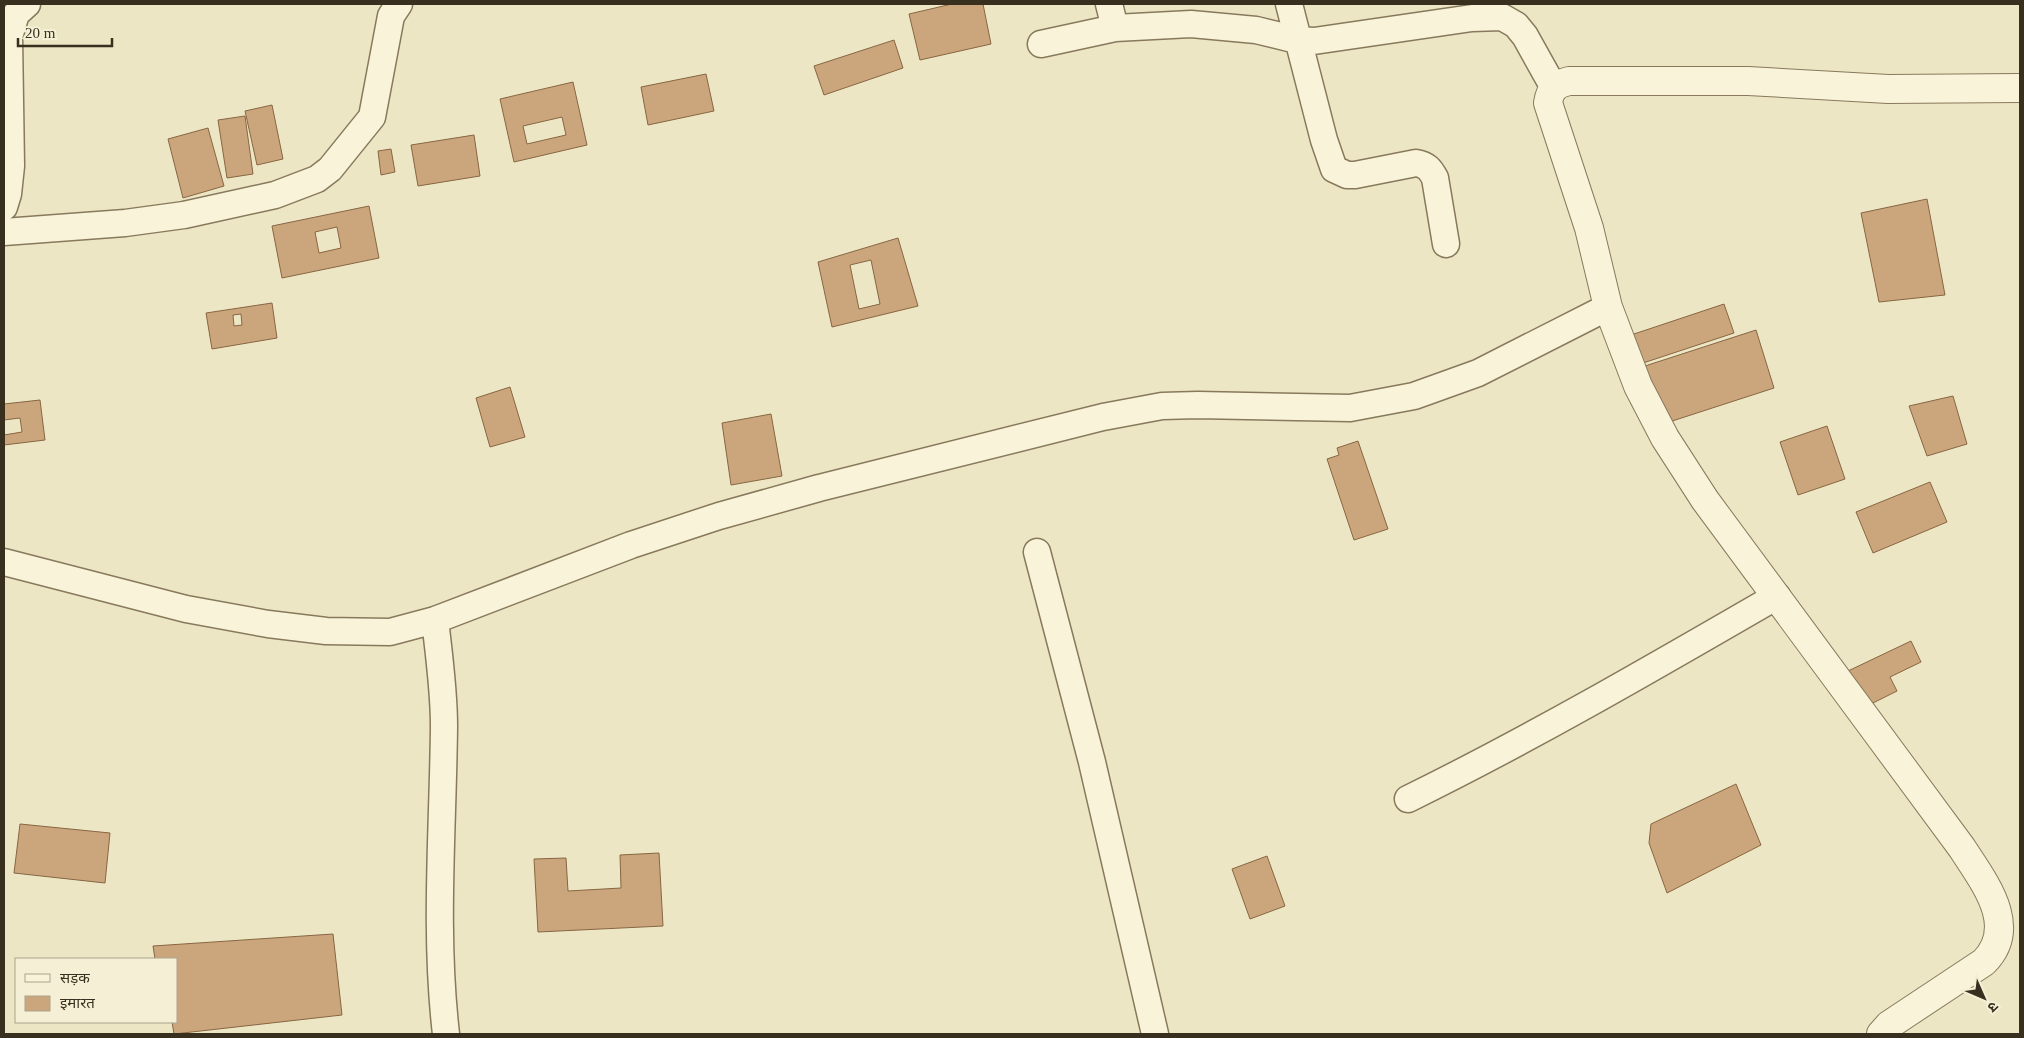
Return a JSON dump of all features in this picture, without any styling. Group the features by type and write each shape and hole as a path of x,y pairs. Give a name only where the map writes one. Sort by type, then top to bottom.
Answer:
{"street":[{"path":"4,207 8,194 11,166 9,37 16,14 27,4"},
{"path":"4,232 125,223 184,215 275,195 317,179 330,169 372,117 391,16 399,4"},
{"path":"1289,4 1296,40 1330,161 1334,169 1347,175 1416,163 1425,165 1430,169 1435,178 1446,244"},
{"path":"1041,44 1112,16 1256,30 1296,40 1327,40 1472,18 1502,17 1516,24 1525,36 1554,88"},
{"path":"1881,1034 1889,1025 1984,962 1994,952 2000,929 1996,909 1985,884 1962,848 1704,500 1665,438 1638,386 1608,307 1590,228 1548,103 1550,93 1554,88 1569,81 1708,80 1888,89 2020,88"},
{"path":"4,562 186,609 268,624 326,631 390,632 436,620 622,548 719,516 820,488 1103,417 1162,406 1350,408 1414,396 1478,373 1608,307"},
{"path":"1037,552 1092,762 1155,1034"},
{"path":"1408,799 1468,770 1622,686 1777,596"},
{"path":"436,620 444,724 439,915 440,960 446,1034"}],"building":[{"path":"952,4 983,4 991,44 920,60 909,14"},
{"path":"894,40 903,68 824,95 814,66"},
{"path":"706,74 714,111 648,125 641,87"},
{"path":"573,82 587,145 514,162 500,99","holes":["562,117 566,135 527,144 523,126"]},
{"path":"272,105 283,159 257,165 245,111"},
{"path":"245,116 253,174 227,178 218,120"},
{"path":"208,128 224,186 183,198 168,139"},
{"path":"474,135 480,176 418,186 411,145"},
{"path":"391,149 395,172 381,175 378,151"},
{"path":"1927,199 1945,295 1879,302 1861,213"},
{"path":"369,206 379,258 282,278 272,226","holes":["337,227 341,248 319,253 315,232"]},
{"path":"898,238 918,306 832,327 818,262","holes":["871,260 880,304 859,309 850,265"]},
{"path":"272,303 277,338 212,349 206,313","holes":["241,314 242,325 234,326 233,315"]},
{"path":"1724,304 1734,333 1637,365 1628,336"},
{"path":"1756,330 1774,388 1663,424 1645,366"},
{"path":"510,387 525,437 490,447 476,398"},
{"path":"1953,396 1967,444 1927,456 1909,406"},
{"path":"40,400 45,440 4,445 4,435 22,432 20,418 4,420 4,404"},
{"path":"771,414 782,476 731,485 722,423"},
{"path":"1827,426 1845,479 1798,495 1780,442"},
{"path":"1358,441 1388,529 1354,540 1327,459 1339,455 1337,448"},
{"path":"1930,482 1947,522 1873,553 1856,512"},
{"path":"1911,641 1921,662 1890,677 1897,691 1865,707 1848,671"},
{"path":"1736,784 1761,845 1667,893 1649,843 1651,824"},
{"path":"20,824 110,833 105,883 14,873"},
{"path":"659,853 663,926 538,932 534,859 566,858 568,891 621,888 620,855"},
{"path":"1267,856 1285,906 1250,919 1232,869"},
{"path":"333,934 342,1015 174,1034 172,1023 178,1023 178,958 155,958 153,946"}]}
